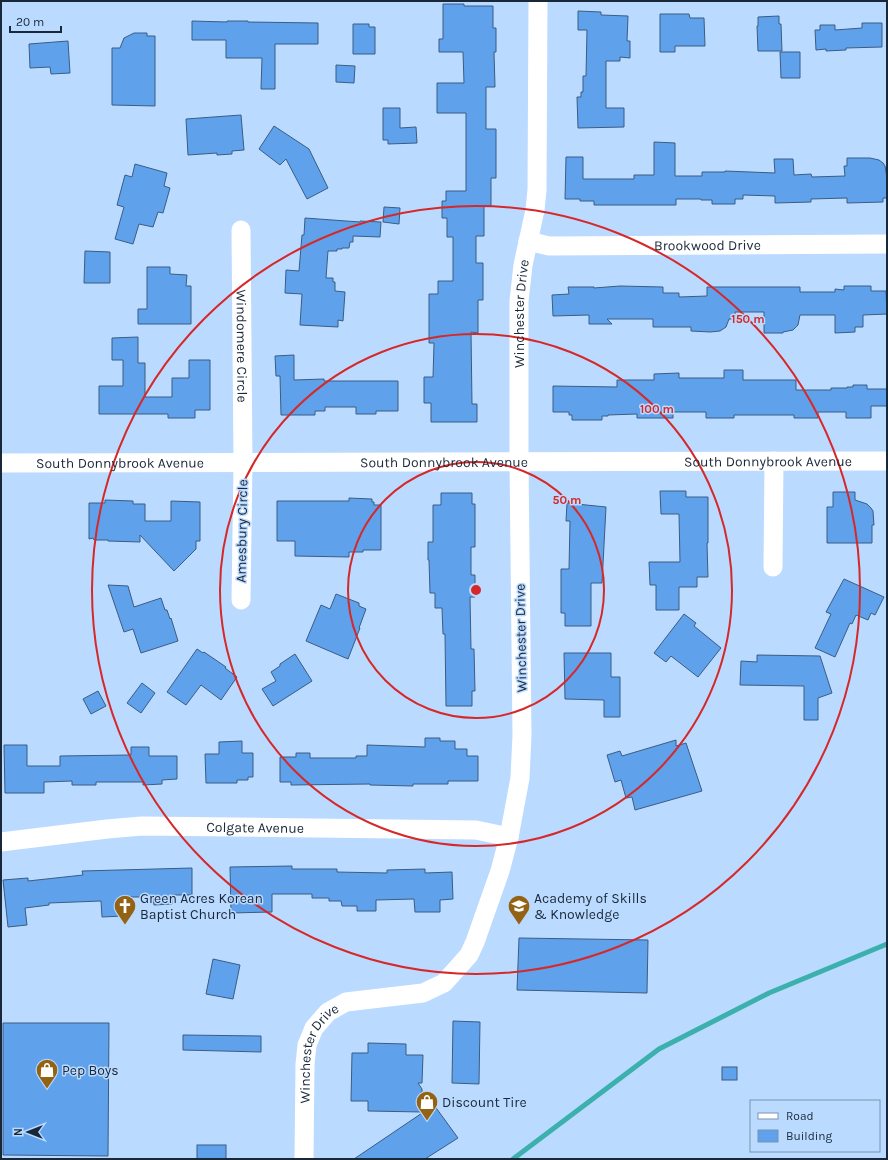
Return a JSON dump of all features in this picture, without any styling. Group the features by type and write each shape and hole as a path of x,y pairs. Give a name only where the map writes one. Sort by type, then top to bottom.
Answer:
{"street":[{"name":"Winchester Drive","path":"304,1159 305,1064 307,1045 314,1028 328,1012 346,1002 424,993 444,984 469,955 475,942 500,871 509,837 520,778 522,734 519,301 523,265 535,210 537,190 538,1"},
{"name":"Windomere Circle","path":"241,230 243,463"},
{"name":"Brookwood Drive","path":"528,241 549,246 887,244"},
{"path":"773,566 774,461"},
{"name":"South Donnybrook Avenue","path":"1,463 887,461"},
{"name":"Amesbury Circle","path":"241,600 243,463"},
{"name":"Colgate Avenue","path":"1,842 107,828 142,826 476,830 509,837"}],"building":[{"path":"443,4 493,6 493,28 496,28 496,52 494,52 495,87 486,87 486,129 496,129 496,178 491,178 491,206 484,206 484,236 476,236 476,263 483,263 483,300 478,300 478,333 471,332 472,404 477,404 477,422 431,422 431,403 424,403 424,377 433,377 434,343 429,343 429,294 438,294 438,281 453,281 453,237 447,237 447,218 442,218 442,201 446,201 446,191 466,191 466,113 437,113 437,83 464,83 463,52 439,52 439,39 443,39"},
{"path":"578,11 601,12 601,15 628,16 627,41 630,41 630,58 620,57 620,61 606,61 606,108 624,108 624,127 578,128 577,97 581,97 581,92 583,92 583,76 586,76 587,30 578,30"},
{"path":"660,14 689,14 690,18 704,18 705,46 675,46 675,52 660,52"},
{"path":"779,16 779,24 781,24 782,51 758,51 758,17"},
{"path":"192,21 318,23 318,44 275,44 275,89 261,89 262,58 226,58 226,40 192,40"},
{"path":"862,23 882,23 882,47 846,48 846,50 826,51 826,49 816,50 815,30 820,30 820,25 835,25 835,30 862,28"},
{"path":"353,24 369,24 369,27 375,27 375,54 353,54"},
{"path":"134,33 147,33 147,36 155,36 155,106 112,105 112,48 120,48 124,38"},
{"path":"68,41 70,73 51,74 50,67 30,68 29,44"},
{"path":"780,52 800,52 800,78 781,78"},
{"path":"336,65 355,66 354,83 336,82"},
{"path":"383,108 400,108 400,128 416,127 417,143 388,144 388,140 383,140"},
{"path":"241,115 244,150 232,151 232,154 217,155 217,153 188,155 186,119"},
{"path":"274,126 309,149 328,188 307,199 286,159 280,165 259,149"},
{"path":"654,142 675,143 675,176 702,176 702,172 725,171 775,173 774,159 793,159 794,175 811,174 812,177 845,176 844,166 847,166 847,158 870,158 879,160 885,166 887,178 887,198 883,198 883,202 847,203 847,198 811,199 811,202 775,203 775,196 743,195 743,199 735,199 735,204 712,204 712,200 701,199 676,199 676,205 594,205 594,201 565,199 566,157 583,157 583,179 634,179 634,175 654,175"},
{"path":"135,164 167,173 164,186 170,188 163,213 158,212 153,227 139,224 133,244 115,239 124,207 117,205 125,175 132,177"},
{"path":"384,207 400,208 399,224 383,222"},
{"path":"305,218 381,222 380,237 353,236 353,242 350,242 349,248 337,249 337,251 328,251 326,278 333,278 333,282 335,282 335,291 345,292 343,321 338,320 338,327 300,325 302,294 285,293 286,270 299,271"},
{"path":"85,251 110,252 110,283 84,283"},
{"path":"147,267 170,267 170,274 187,275 186,286 191,286 191,324 138,324 138,309 147,309"},
{"path":"620,286 663,287 663,293 679,293 679,297 707,296 707,287 800,287 800,292 835,292 835,289 844,290 844,286 871,286 871,291 886,291 887,314 863,315 863,327 855,327 855,332 835,333 835,315 800,315 798,325 793,330 783,333 764,333 764,312 735,312 735,319 729,319 726,327 720,331 710,332 691,331 691,327 653,327 653,319 607,319 612,324 589,324 589,315 553,316 552,295 569,294 568,287 594,288"},
{"path":"138,337 138,363 145,363 145,397 172,397 172,378 189,378 189,360 210,360 210,410 195,410 195,418 168,418 168,414 99,414 99,386 123,386 123,360 112,360 112,338"},
{"path":"294,355 294,380 324,379 324,381 398,381 398,411 376,411 376,414 356,414 356,407 325,407 325,411 315,411 315,415 281,415 280,376 276,376 275,356"},
{"path":"724,370 743,370 743,380 796,380 796,390 831,390 831,388 853,387 853,385 867,385 867,389 887,389 887,406 871,406 871,418 846,418 846,412 818,412 818,418 794,418 794,415 734,415 734,418 706,418 706,412 673,412 673,418 637,418 637,414 602,416 602,420 572,420 572,415 569,415 569,412 553,412 553,386 617,387 617,380 654,380 654,374 679,373 679,378 724,378"},
{"path":"660,491 686,491 686,497 708,497 708,577 697,577 697,587 679,587 679,610 656,610 656,585 650,585 649,562 680,562 679,514 661,514"},
{"path":"833,492 855,492 855,500 867,504 871,508 873,511 874,525 872,525 872,543 827,543 827,507 833,507"},
{"path":"441,493 472,493 472,504 475,504 475,547 471,547 471,575 475,575 475,597 470,597 471,649 474,649 475,691 472,691 472,706 446,706 445,634 443,634 442,608 435,608 435,593 430,593 428,560 428,542 433,542 433,505 441,505"},
{"path":"349,498 372,499 374,505 381,505 381,550 349,552 349,557 295,556 295,541 277,541 277,501 349,501"},
{"path":"105,500 133,501 133,504 145,504 145,521 171,521 171,501 200,502 200,541 196,541 196,549 174,571 140,535 140,542 94,540 93,538 89,539 89,503 105,503"},
{"path":"567,503 606,507 602,583 591,583 591,626 565,626 565,613 561,613 561,569 569,569 570,521 566,521"},
{"path":"844,579 884,597 875,615 871,613 868,620 856,615 852,624 850,623 835,657 815,648 831,614 826,612"},
{"path":"108,585 128,586 134,607 161,598 165,610 167,610 170,619 171,618 178,641 141,653 133,629 124,632"},
{"path":"336,594 359,603 359,606 366,609 348,659 306,641 321,605 330,609"},
{"path":"684,614 696,623 694,626 721,648 698,677 671,656 666,662 654,653"},
{"path":"197,649 226,667 225,668 237,677 221,700 201,685 186,705 167,692"},
{"path":"564,653 611,653 611,677 620,677 620,717 604,717 604,700 565,699"},
{"path":"295,654 312,681 273,706 262,689 276,681 271,672"},
{"path":"757,655 820,656 832,693 818,698 818,720 804,720 804,686 740,685 741,661 757,662"},
{"path":"142,683 155,693 141,713 127,703"},
{"path":"98,691 106,706 91,714 83,699"},
{"path":"425,738 440,738 440,741 455,741 455,749 467,749 467,756 478,756 478,781 448,781 448,784 413,784 413,786 370,784 291,785 291,782 280,782 280,757 296,757 296,753 310,753 310,758 356,758 356,756 367,756 367,745 425,747"},
{"path":"676,740 676,746 686,743 702,791 635,810 632,797 626,798 621,780 615,782 607,755 620,751 622,756"},
{"path":"242,741 242,753 253,753 253,777 248,777 248,780 237,780 237,783 206,783 205,754 219,754 219,742"},
{"path":"4,745 27,745 27,766 60,766 60,756 131,755 131,747 149,747 149,756 177,756 177,779 162,780 162,784 143,785 143,782 96,782 96,785 72,785 72,781 44,782 44,793 5,793"},
{"path":"292,866 292,869 337,869 337,872 387,873 387,870 425,869 425,873 452,872 453,899 440,900 440,912 415,912 414,899 376,900 376,911 357,911 357,906 342,906 341,901 329,901 329,898 312,898 312,894 272,894 272,912 231,913 230,867"},
{"path":"192,868 192,895 172,895 172,904 154,905 153,897 122,897 123,916 102,917 101,901 49,903 49,905 25,908 27,925 8,927 3,880 28,878 28,881 83,875 82,871"},
{"path":"519,938 648,940 647,993 517,990"},
{"path":"213,959 240,965 233,999 206,994"},
{"path":"453,1021 480,1022 479,1084 452,1083"},
{"path":"3,1023 109,1023 108,1156 3,1155"},
{"path":"183,1035 261,1036 261,1052 183,1050"},
{"path":"368,1043 406,1044 406,1055 423,1055 422,1083 418,1083 422,1089 422,1112 368,1111 368,1101 351,1101 352,1053 368,1053"},
{"path":"722,1067 737,1067 737,1080 722,1080"},
{"name":"Discount Tire","path":"434,1105 458,1138 425,1159 354,1159"},
{"path":"197,1145 226,1145 226,1159 197,1159"}],"waterway":[{"path":"513,1159 659,1049 769,993 887,944"}],"place":[{"name":"Green Acres Korean Baptist Church","path":"125,926"},
{"name":"Academy of Skills & Knowledge","path":"519,926"},
{"name":"Pep Boys","path":"47,1090"},
{"name":"Discount Tire","path":"427,1122"}]}
